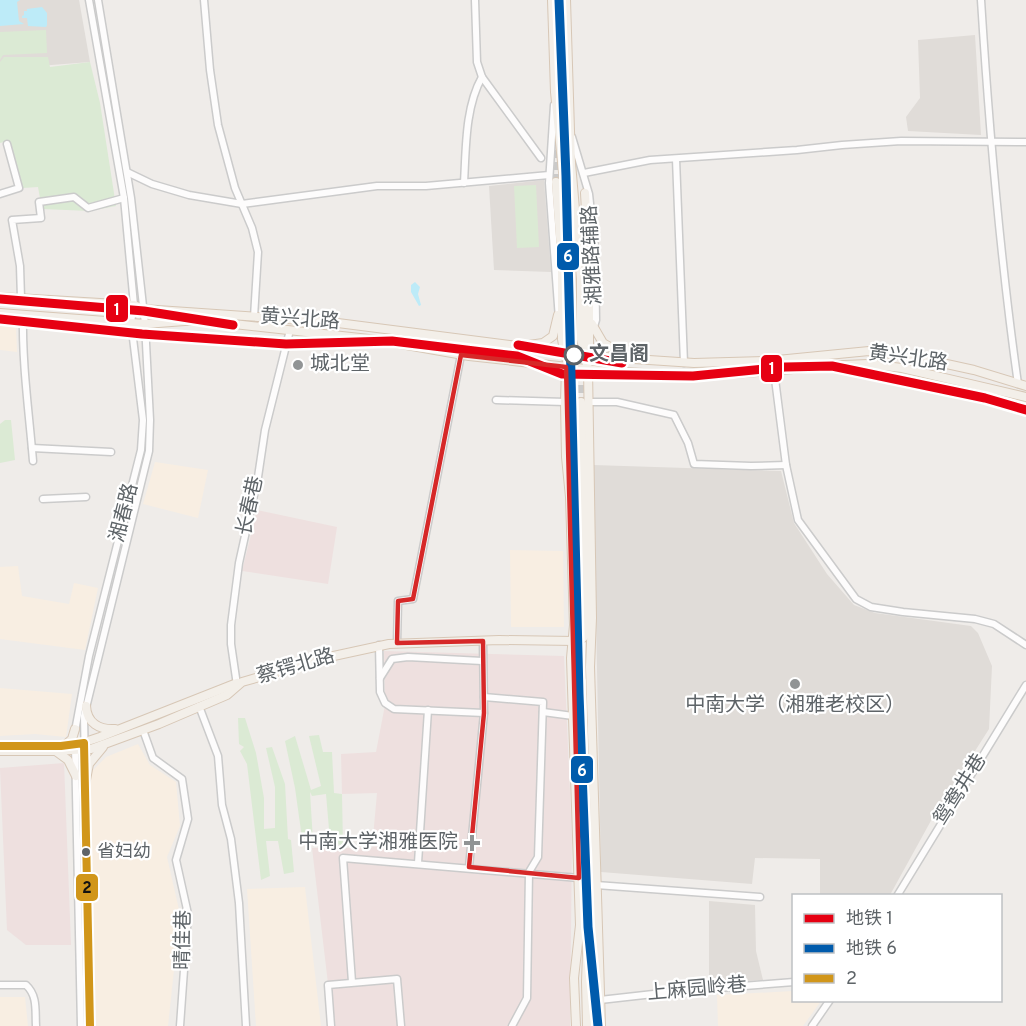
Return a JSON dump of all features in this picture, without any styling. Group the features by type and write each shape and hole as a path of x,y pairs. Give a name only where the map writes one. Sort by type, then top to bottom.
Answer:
{"main road":[{"path":"552,0 555,92 570,252 571,340 566,353"},
{"path":"566,0 571,163 581,279 581,339 587,355 588,369 584,402 583,516 590,658"},
{"path":"556,182 562,263 562,339 566,353 566,456 570,497 574,625 571,658 580,937 574,978 576,1026"},
{"path":"585,193 590,317 590,342 587,355"},
{"path":"513,346 535,345 546,341 554,333 562,290"},
{"name":"黄兴北路","path":"0,297 134,305 142,309 330,322 566,353 684,363 739,363 869,351 910,356 953,365 1022,385"},
{"name":"黄兴北路","path":"0,314 145,324 198,320 378,340 461,355 566,367 683,375 774,371 854,364 891,367 1026,397"},
{"path":"590,317 599,339 607,346 635,359"},
{"path":"584,402 592,618 590,658 601,1026"},
{"path":"587,633 592,618"},
{"name":"蔡锷北路","path":"84,746 237,684 379,645 483,641 573,641 580,640 587,633"},
{"path":"582,681 588,924 587,1026"},
{"name":"蔡锷北路","path":"0,751 106,745 226,695 237,684"},
{"path":"86,706 88,718 96,726 106,729 125,728"},
{"path":"75,729 72,739 58,749 68,760 76,776"},
{"path":"85,785 92,759 106,745"},
{"name":"蔡锷北路","path":"0,746 58,749"}],"street":[{"name":"湘春路","path":"81,1026 75,729 88,656 141,450 143,420 131,322 134,305 124,198 89,0"},
{"name":"湘春路","path":"90,1026 84,746 86,706 149,451 150,420 145,324 131,198 98,0"},
{"path":"204,0 218,125 235,188 258,252 254,317"},
{"path":"475,0 477,62 483,77 542,158"},
{"path":"981,0 990,142 1008,310 1022,385"},
{"path":"464,183 471,112 477,87 483,77"},
{"name":"湘雅路辅路","path":"555,92 549,175 558,314 562,339"},
{"name":"湘雅路辅路","path":"571,133 590,194 596,320 590,342"},
{"path":"584,173 650,160 901,141 1026,142"},
{"path":"0,194 19,188 7,144"},
{"path":"676,159 684,363"},
{"path":"127,172 152,184 189,195 242,204 377,186 426,186 549,175"},
{"path":"21,298 20,266 12,220 41,218 39,202 74,198 88,208 124,198"},
{"path":"23,315 22,351 33,461"},
{"name":"长春巷","path":"237,684 231,644 231,625 239,563 258,477 265,430 290,330"},
{"path":"397,643 398,601 413,599 461,355"},
{"path":"774,371 786,465 798,520 856,598 871,607 975,619 994,624 1026,645"},
{"path":"496,400 565,402"},
{"path":"584,402 617,402 674,416 688,443 694,464 786,465"},
{"path":"32,448 111,452"},
{"path":"43,499 86,497"},
{"path":"469,867 484,713 483,641"},
{"path":"379,645 380,692 385,703 394,709 484,713"},
{"path":"380,678 392,659 408,657 482,661"},
{"name":"鸳鸯井巷","path":"898,894 1026,685"},
{"path":"484,697 543,702 538,857 529,873 527,998 512,1026"},
{"path":"199,706 218,756 222,805 231,839 238,903 246,1026"},
{"path":"418,863 428,710"},
{"path":"543,712 573,716"},
{"name":"晴佳巷","path":"143,730 153,758 182,779 188,819 176,860 188,914 180,1026"},
{"path":"352,982 343,858 579,878"},
{"path":"596,885 760,897"},
{"path":"331,1026 328,985 398,979 401,1026"},
{"name":"上麻园岭巷","path":"600,1000 680,990 792,982"},
{"path":"0,985 26,985 31,989 35,997 36,1026"},
{"path":"812,1026 829,1002"}],"highlighted area":[{"path":"461,355 566,367 579,878 469,867 484,713 483,641 397,643 398,601 413,599"}],"shaded area":[{"path":"0,0 79,0 90,62 0,69"},
{"path":"975,35 981,135 908,131 906,117 920,98 918,40"},
{"path":"544,180 551,272 494,270 489,186"},
{"path":"0,326 16,327 17,352 0,350"},
{"path":"155,462 208,470 198,518 143,504"},
{"name":"中南大学（湘雅老校区）","path":"593,465 781,471 794,523 827,574 854,605 875,613 971,626 978,633 992,666 989,729 933,817 891,894 820,894 820,859 755,858 752,884 601,872"},
{"path":"257,510 337,527 328,584 242,571"},
{"path":"510,550 563,551 564,627 511,627"},
{"path":"18,566 22,596 69,604 74,583 98,588 85,650 0,639 0,567"},
{"name":"中南大学湘雅医院","path":"384,651 564,656 572,838 570,1026 333,1026 312,848 372,848 377,793 342,794 341,754 376,752 385,705"},
{"path":"0,688 72,694 66,737 35,734 0,736"},
{"path":"138,744 150,765 176,782 180,826 167,857 180,914 168,1026 96,1026 88,783 91,772 106,757"},
{"path":"64,763 71,945 26,945 7,930 0,768"},
{"path":"305,887 321,1026 256,1026 247,889"},
{"path":"709,901 755,905 756,951 763,980 709,983"},
{"path":"792,991 792,1002 820,1002 803,1026 718,1026 717,995"},
{"path":"0,997 25,997 28,1026 0,1026"}],"green space":[{"path":"46,30 47,53 3,55 0,60 0,32"},
{"path":"4,57 48,57 50,67 90,62 100,103 116,206 90,211 42,209 38,187 23,188 14,155 7,141 0,143 0,62"},
{"path":"536,185 539,247 517,248 514,186"},
{"path":"5,420 11,420 15,460 0,463 0,424"},
{"path":"238,718 245,718 256,753 264,798 264,829 275,828 275,787 266,748 272,747 285,784 288,839 291,840 294,872 284,874 278,841 266,841 270,876 261,880 247,764 240,751 244,747 239,744"},
{"path":"319,735 323,752 332,752 334,793 342,794 343,846 330,841 326,794 312,796 310,792 313,841 302,838 285,741 295,736 311,790 321,786 309,736"}],"water":[{"path":"0,0 20,0 17,2 19,21 24,24 0,26"},
{"path":"42,7 47,13 46,27 28,26 27,18 22,18 24,11"},
{"path":"415,282 420,287 418,294 421,305 419,306 411,292 411,285"}],"tunnel":[{"path":"556,126 556,182"},
{"path":"572,349 572,484"},
{"path":"580,349 581,402"},
{"path":"577,598 582,681"}],"metro line":[{"name":"6","path":"559,0 566,176 579,694 588,927 598,1026"},
{"name":"1","path":"0,299 144,311 233,325"},
{"name":"1","path":"0,319 142,334 286,344 392,341 517,356 562,374 693,376 785,367 832,366 985,398 1026,410"},
{"name":"1","path":"518,345 622,363"}],"transit line":[{"name":"2","path":"0,746 61,746 84,743 90,1026"}],"place":[{"name":"文昌阁","path":"574,355"},
{"name":"城北堂","path":"298,365"},
{"name":"中南大学（湘雅老校区）","path":"795,684"},
{"name":"中南大学湘雅医院","path":"472,843"},
{"name":"省妇幼","path":"86,852"}]}
